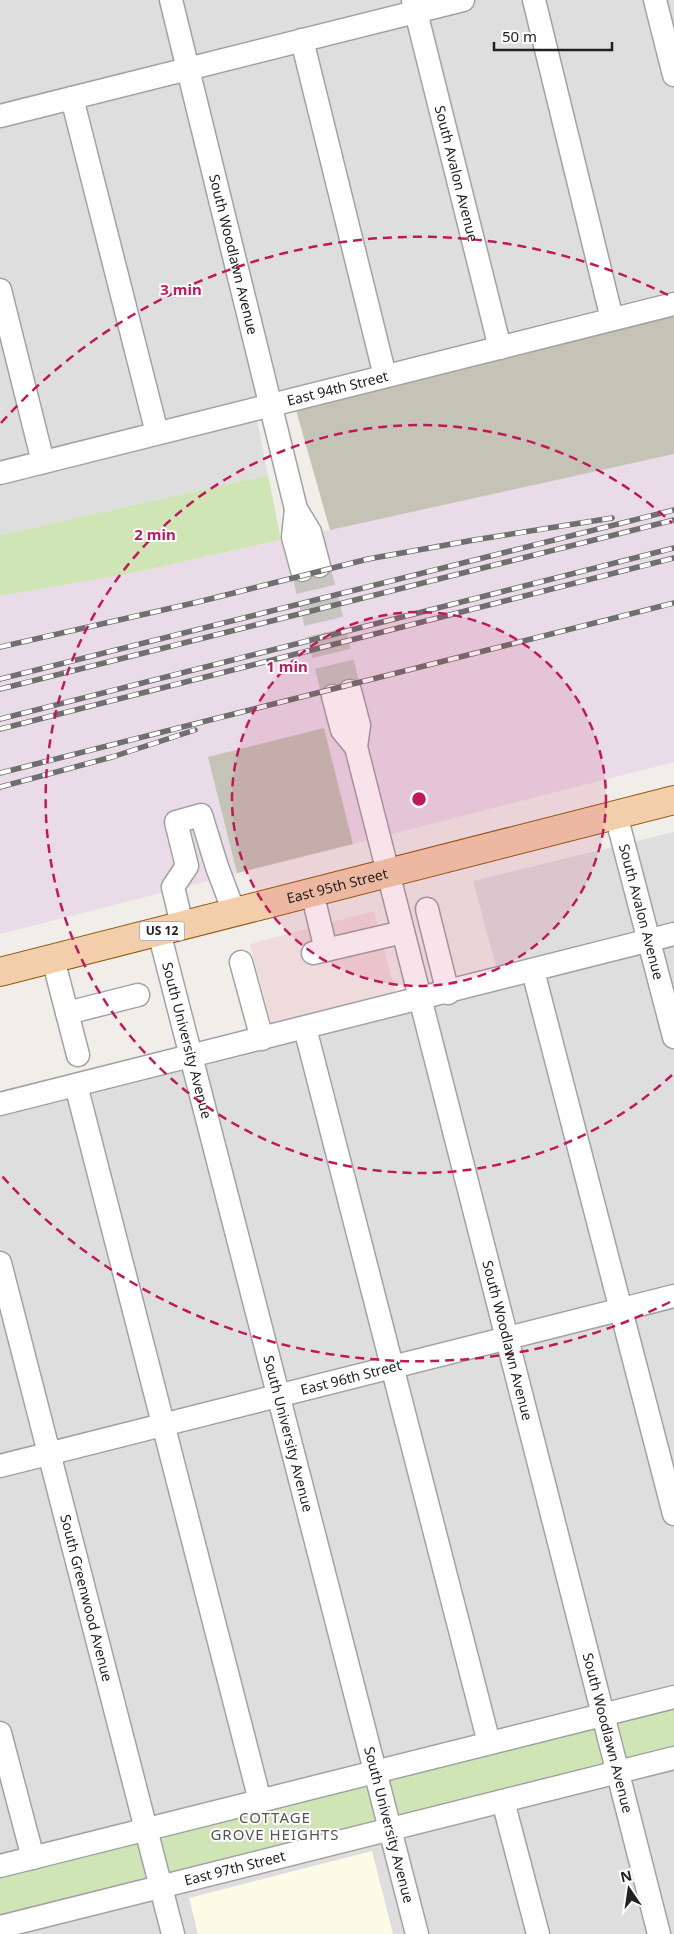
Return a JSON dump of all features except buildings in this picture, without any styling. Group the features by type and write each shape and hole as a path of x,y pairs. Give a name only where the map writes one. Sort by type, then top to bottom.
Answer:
{"main road":[{"name":"East 95th Street","path":"0,972 674,800"}],"street":[{"name":"South Woodlawn Avenue","path":"171,0 296,509 310,532 310,568"},
{"path":"0,116 302,40 414,6 463,0"},
{"path":"534,0 612,320"},
{"path":"655,0 674,75"},
{"name":"South Avalon Avenue","path":"414,6 500,348"},
{"path":"302,40 385,376"},
{"path":"72,98 157,433"},
{"path":"0,290 44,462"},
{"name":"East 94th Street","path":"0,473 674,304"},
{"name":"South Woodlawn Avenue","path":"342,693 342,730 356,747 660,1934"},
{"name":"South University Avenue","path":"234,912 216,867 202,815 176,822 187,866 173,887 170,929 191,1057 417,1934"},
{"name":"South Avalon Avenue","path":"616,815 674,1037"},
{"path":"312,892 320,952 403,932"},
{"path":"427,909 448,993"},
{"path":"0,1104 448,993 674,934"},
{"path":"411,962 438,955"},
{"path":"53,959 78,1055"},
{"path":"241,962 262,1039"},
{"path":"533,971 674,1514"},
{"path":"67,1013 138,995"},
{"path":"305,1028 489,1743"},
{"path":"76,1085 260,1801"},
{"name":"South Greenwood Avenue","path":"0,1264 173,1934"},
{"name":"East 96th Street","path":"0,1466 674,1296"},
{"path":"0,1866 674,1696"},
{"path":"0,1733 33,1858"},
{"name":"East 97th Street","path":"0,1927 50,1925 161,1887 674,1758"},
{"path":"503,1801 538,1934"}],"shaded area":[{"path":"0,0 674,0 674,314 384,385 257,420 268,475 0,535"},
{"path":"674,314 674,454 330,530 296,410 384,385"},
{"path":"674,454 674,762 0,934 0,596 128,574"},
{"path":"324,728 353,844 237,873 208,757"},
{"path":"674,832 674,1934 0,1934 0,1108 500,981 473,881"},
{"path":"374,911 398,1001 274,1033 250,944"},
{"path":"372,1851 393,1934 198,1934 189,1898"}],"green space":[{"path":"268,475 281,540 128,574 0,596 0,535"},
{"path":"674,1704 674,1750 630,1759 627,1757 618,1727 620,1719"},
{"path":"590,1727 596,1734 601,1746 602,1763 600,1767 399,1815 396,1812 389,1781 391,1777"},
{"path":"364,1786 369,1793 372,1803 374,1822 173,1874 170,1871 162,1844 164,1835"},
{"path":"137,1843 144,1862 145,1873 142,1882 0,1920 0,1872"}],"tunnel":[{"path":"319,566 350,691"},
{"path":"302,570 333,696"}],"railway":[{"path":"0,679 674,510"},
{"path":"0,647 198,602 368,559 612,518"},
{"path":"0,689 674,520"},
{"path":"0,719 674,548"},
{"path":"0,729 674,558"},
{"path":"0,773 674,603"},
{"path":"0,787 112,757 195,730"}],"district":[{"name":"COTTAGE GROVE HEIGHTS","path":"275,1826"}]}
